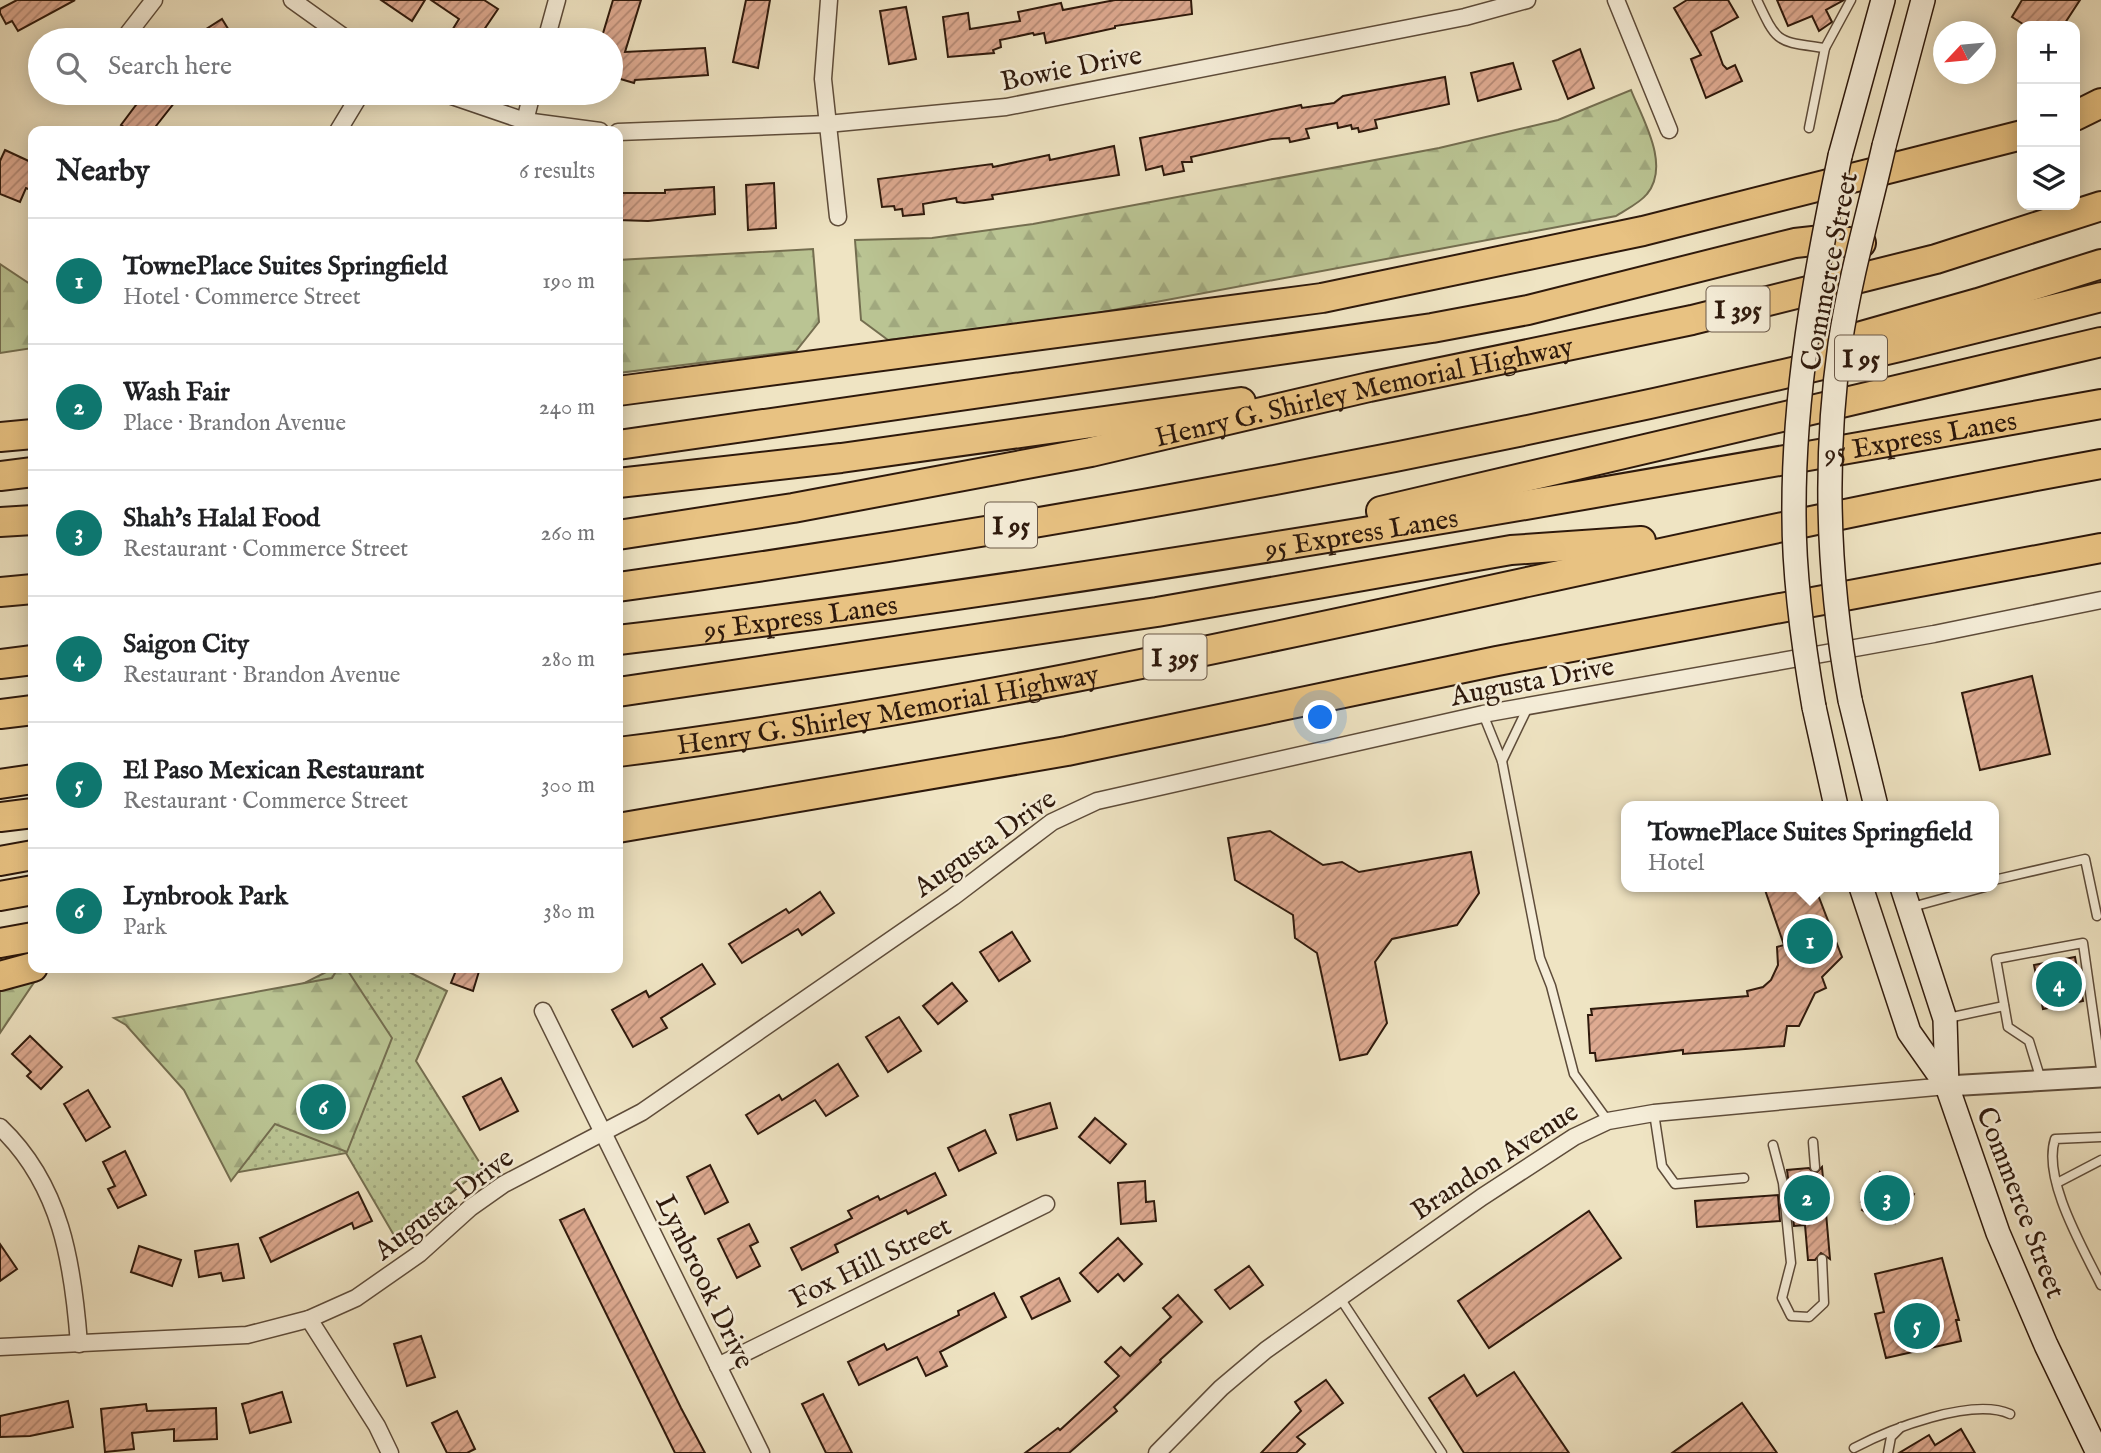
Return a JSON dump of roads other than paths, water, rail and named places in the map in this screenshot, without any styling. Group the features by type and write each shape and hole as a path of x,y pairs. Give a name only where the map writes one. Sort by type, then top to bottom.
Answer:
{"highway":[{"path":"2080,114 2101,103"},
{"path":"623,390 1322,298 1643,231 2017,136"},
{"name":"Henry G. Shirley Memorial Highway","path":"623,534 926,485 1105,449 1369,387 1786,298 1936,259 2101,206"},
{"path":"623,444 1432,328 1528,310 1759,251 1822,240 1861,243"},
{"path":"1619,409 1759,364 1978,303 2101,264"},
{"name":"I 95","path":"623,586 862,550 1278,477 1862,358 2101,297"},
{"path":"1136,569 2101,342"},
{"path":"1930,384 2101,357"},
{"path":"623,482 841,458 1369,387"},
{"name":"95 Express Lanes","path":"623,639 809,617 1136,569 1700,476 2101,404"},
{"path":"0,437 28,434"},
{"name":"Henry G. Shirley Memorial Highway","path":"623,751 750,735 1008,692 1728,537 2101,464"},
{"path":"0,476 28,473"},
{"path":"0,522 28,520"},
{"path":"623,691 1157,612 1511,550 1728,537"},
{"path":"623,827 1067,751 1524,656 2101,548"},
{"path":"0,592 28,589"},
{"path":"0,664 28,661"},
{"path":"0,714 28,711"},
{"path":"0,784 28,780"},
{"path":"0,817 28,814"},
{"path":"0,861 28,856"},
{"path":"0,897 28,891"},
{"path":"0,943 28,938"},
{"path":"0,976 28,968"}],"main road":[{"name":"Commerce Street","path":"1835,801 1814,706 1798,600 1794,504 1800,387 1822,240 1840,156 1883,0"},
{"name":"Commerce Street","path":"1875,801 1850,700 1833,596 1830,471 1840,343 1884,146 1923,0"},
{"name":"Commerce Street","path":"1863,892 1909,1032 1947,1086 1998,1233 2046,1345 2098,1453"},
{"name":"Commerce Street","path":"1905,897 1945,1018 1947,1086"}],"street":[{"path":"132,28 154,0"},
{"path":"292,0 331,28"},
{"path":"549,28 557,0"},
{"path":"829,0 823,48 827,124 838,218"},
{"name":"Bowie Drive","path":"623,132 827,124 1006,107 1465,17 1527,0"},
{"path":"1616,0 1669,130"},
{"path":"341,126 354,105"},
{"path":"478,105 525,121 562,126"},
{"path":"525,121 529,105"},
{"name":"Augusta Drive","path":"0,1347 247,1335 309,1319 356,1298 387,1278 470,1208 504,1184 642,1112 953,897 1052,822 1097,801 1483,715 1934,634 2101,600"},
{"name":"Lynbrook Drive","path":"543,1011 761,1453"},
{"name":"Brandon Avenue","path":"1157,1453 1221,1388 1266,1350 1544,1155 1608,1121 1654,1113 1947,1086 2101,1077"},
{"path":"0,1127 35,1167 54,1204 72,1277 79,1344"},
{"name":"Fox Hill Street","path":"718,1366 1046,1204"},
{"path":"309,1319 377,1426 390,1453"}],"lane":[{"path":"1756,0 1773,35 1786,42 1825,48"},
{"path":"1808,128 1825,48 1851,0"},
{"path":"1502,761 1528,707"},
{"path":"1483,715 1502,761 1540,958 1551,986 1574,1074 1608,1121"},
{"path":"1999,879 2085,859 2097,916"},
{"path":"1905,897 1944,892"},
{"path":"2041,1080 2029,1041 2008,1027 1996,959 2082,943 2101,1069"},
{"path":"1945,1018 2004,1006"},
{"path":"1654,1113 1662,1166 1675,1184 1744,1178"},
{"path":"2101,1137 2055,1139 2051,1151 2056,1183 2101,1284"},
{"path":"1813,1142 1815,1167"},
{"path":"1773,1145 1784,1190 1791,1263 1782,1298 1791,1316 1809,1317 1822,1306 1825,1299 1822,1259"},
{"path":"2056,1183 2101,1160"},
{"path":"1339,1297 1442,1453"},
{"path":"1854,1448 1904,1425 1981,1408 1992,1408 2010,1414"},
{"path":"1888,1453 1891,1437 1904,1425"}],"place":[{"name":"TownePlace Suites Springfield","path":"1810,941"},
{"name":"Saigon City","path":"2059,984"},
{"name":"Lynbrook Park","path":"323,1107"},
{"name":"Wash Fair","path":"1807,1198"},
{"name":"Shah's Halal Food","path":"1887,1198"},
{"name":"El Paso Mexican Restaurant","path":"1917,1326"}]}
